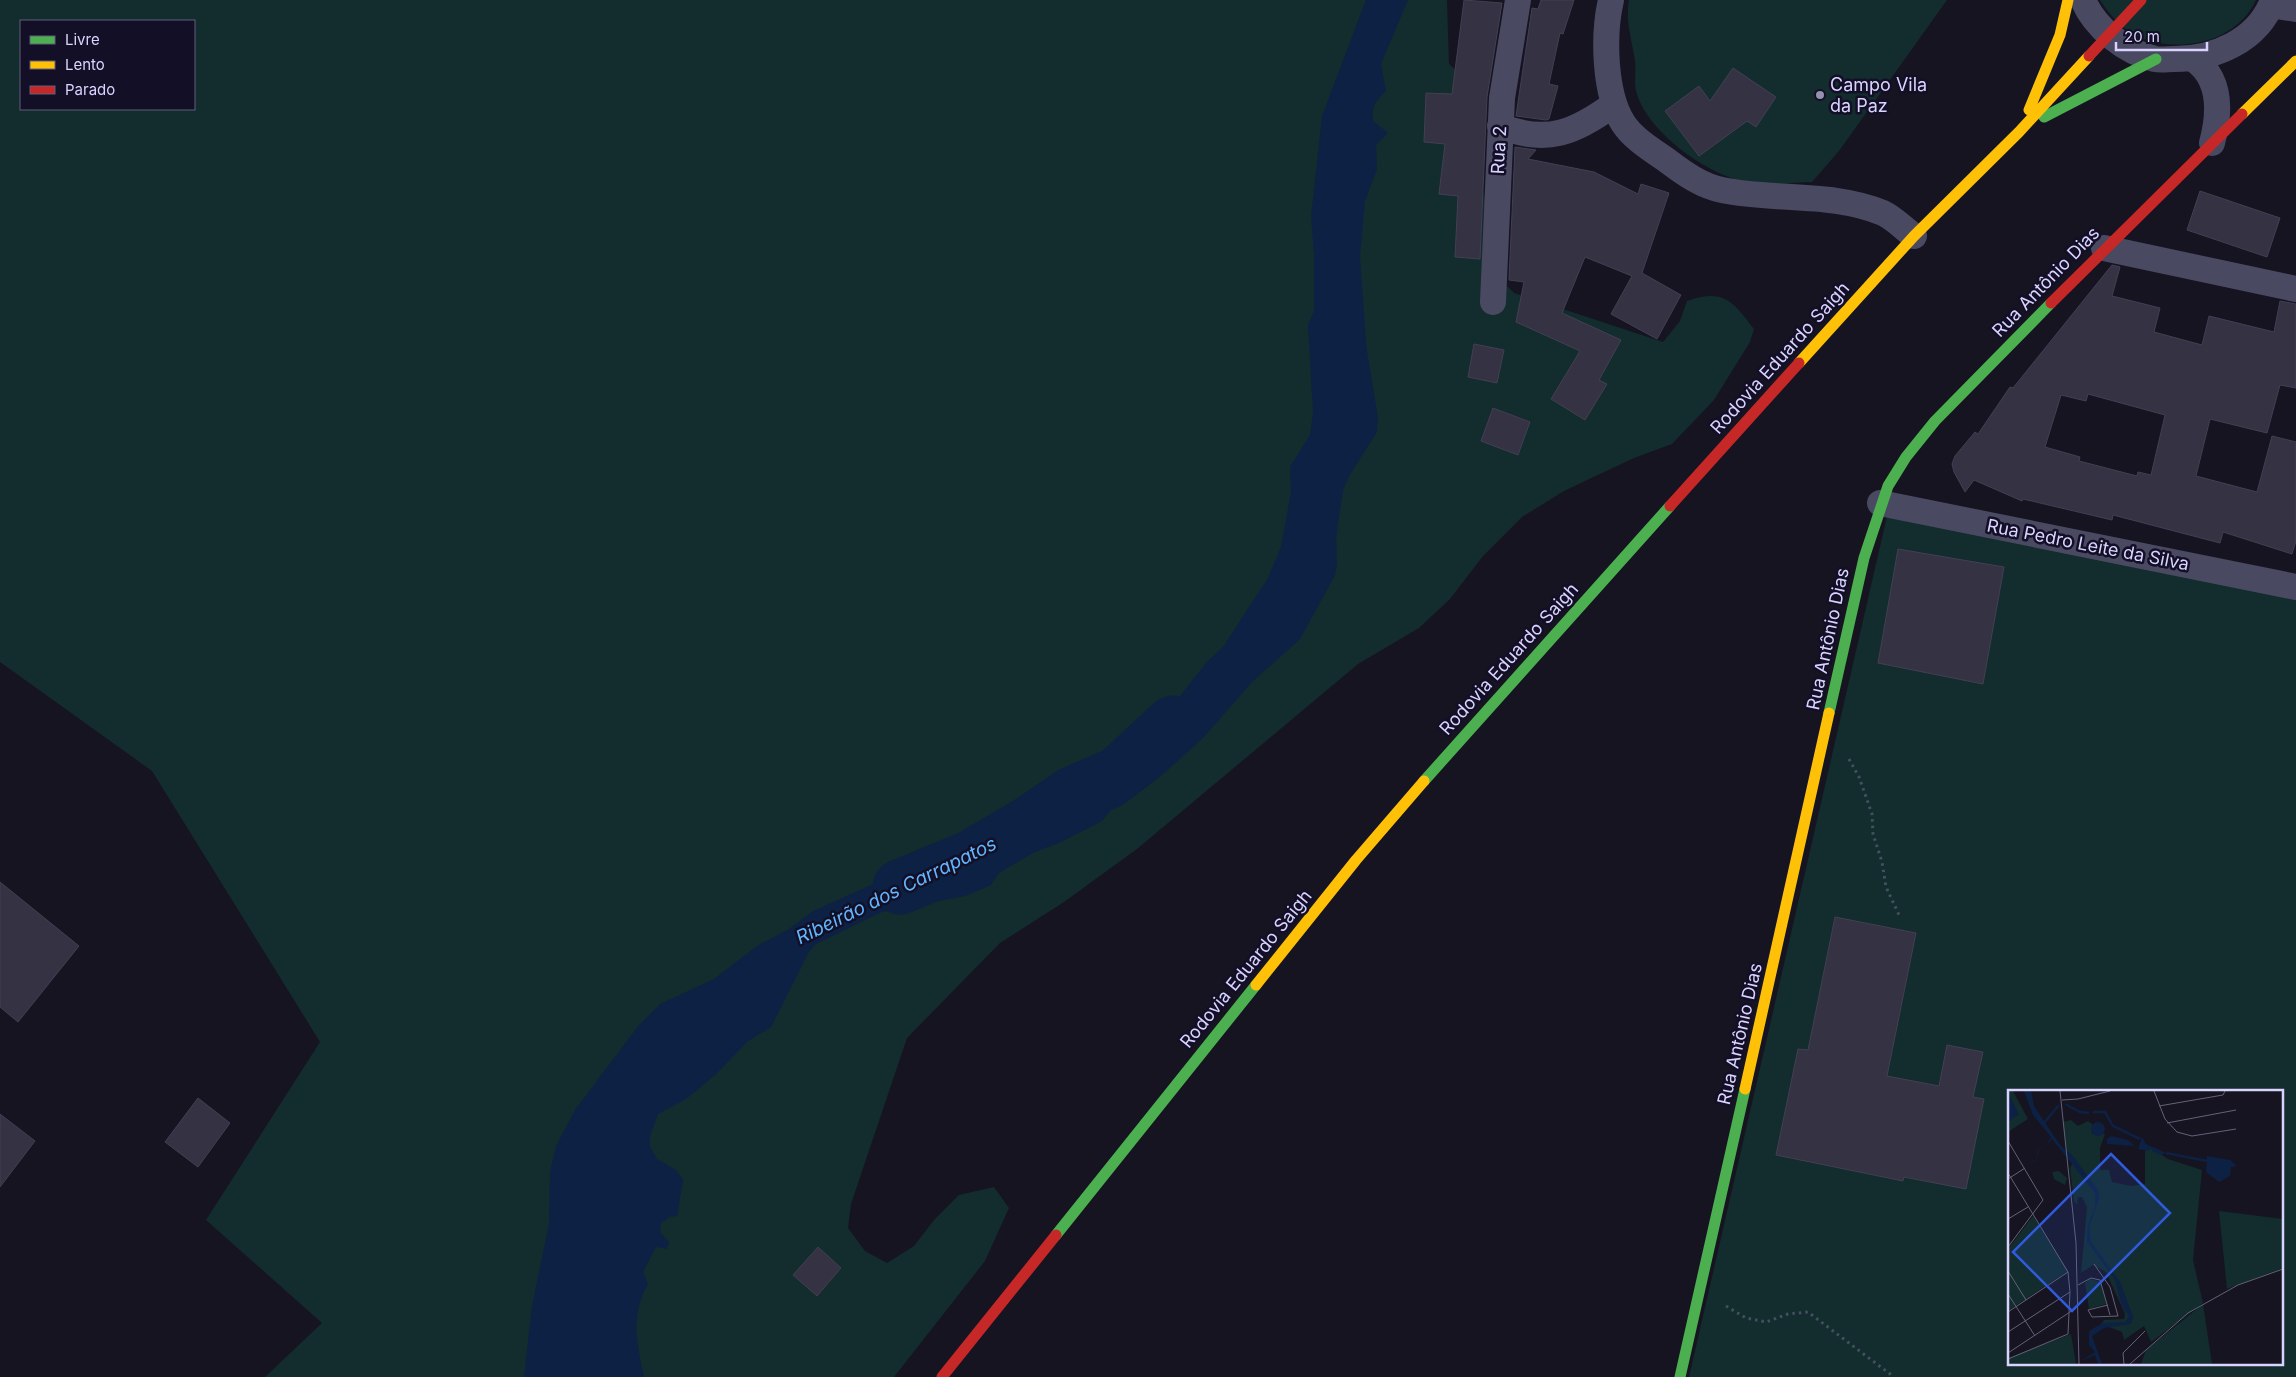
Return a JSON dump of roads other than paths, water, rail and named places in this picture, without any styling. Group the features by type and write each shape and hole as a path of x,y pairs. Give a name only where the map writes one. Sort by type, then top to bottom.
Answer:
{"main road":[{"path":"2019,132 2060,35 2068,0"},
{"name":"Rodovia Eduardo Saigh","path":"942,1377 1356,860 1456,743 1914,236 2019,132 2141,0"},
{"path":"2019,132 2075,99 2156,60"},
{"name":"Rua Antônio Dias","path":"1680,1377 1864,558 1880,503 1892,477 1910,452 1950,406 2104,248 2296,61"}],"street":[{"name":"Rua 2","path":"1493,302 1502,98 1518,0"},
{"path":"1611,0 1606,36 1608,72 1614,104 1623,124 1632,134 1690,177 1720,190 1844,201 1884,214 1914,236"},
{"path":"2083,0 2093,17 2108,34 2134,51 2156,60 2193,59 2221,52 2241,40 2280,5"},
{"path":"2193,59 2204,66 2216,90 2218,123 2212,143"},
{"path":"1500,126 1516,133 1543,136 1586,125 1614,104"},
{"path":"2104,248 2296,289"},
{"name":"Rua Pedro Leite da Silva","path":"1880,503 2296,586"}],"water":[{"path":"1366,0 1408,0 1381,64 1386,91 1373,108 1373,117 1374,122 1388,133 1376,145 1377,169 1365,201 1360,256 1366,345 1378,418 1377,432 1349,476 1343,490 1336,538 1337,565 1335,575 1300,639 1252,682 1203,738 1161,776 1121,806 1111,810 1102,821 1059,843 1005,863 991,885 965,896 882,912 816,944 809,952 771,1027 748,1041 715,1075 686,1099 658,1114 650,1136 650,1147 657,1159 676,1170 683,1180 677,1216 669,1217 661,1223 660,1232 669,1242 667,1249 656,1247 643,1272 648,1284 639,1307 637,1341 644,1377 524,1377 532,1306 549,1224 550,1172 556,1146 575,1110 639,1025 660,1004 714,979 757,946 789,929 813,911 887,878 949,858 970,858 1028,824 1072,794 1118,774 1132,751 1170,709 1206,663 1223,647 1268,578 1281,547 1291,492 1290,467 1310,435 1313,413 1308,325 1314,311 1314,254 1311,217 1322,116"}],"waterway":[{"name":"Ribeirão dos Carrapatos","path":"900,887 970,858 1028,824 1072,794 1118,774 1173,723"}],"place":[{"name":"Campo Vila da Paz","path":"1820,95"}]}
